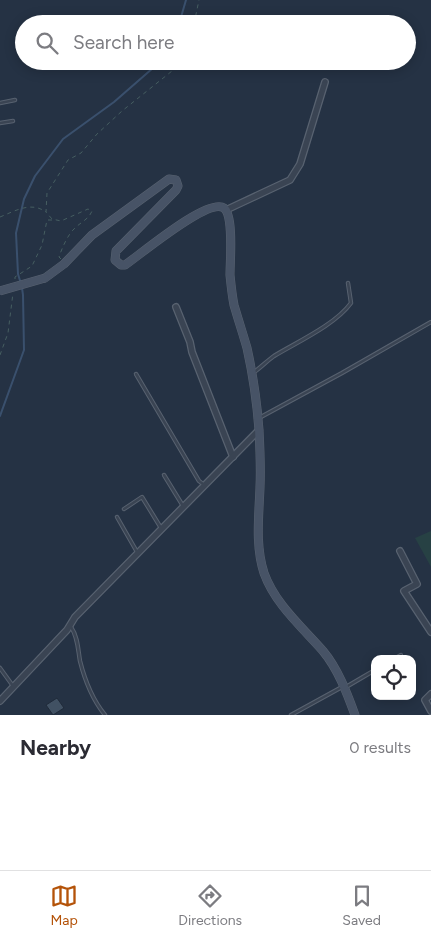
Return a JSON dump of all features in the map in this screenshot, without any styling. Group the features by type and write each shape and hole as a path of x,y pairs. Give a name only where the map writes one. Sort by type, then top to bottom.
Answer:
{"street":[{"path":"226,210 290,180 300,164 326,82"},
{"path":"0,291 45,278 64,264 92,235 169,179 176,180 178,186 176,190 116,251 115,260 118,263 125,265 184,222 213,207 222,207 226,210 229,220 232,293 246,348 258,419 261,464 258,536 260,556 272,590 285,609 323,652 336,670 355,715"},
{"path":"176,307 233,457"},
{"path":"0,701 70,626 75,618 259,430"},
{"path":"400,551 416,584 404,591 431,632"},
{"path":"431,694 424,700 431,711"}],"lane":[{"path":"0,103 15,100"},
{"path":"0,123 13,121"},
{"path":"251,374 273,357 321,328 346,309 350,303 348,283"},
{"path":"258,419 431,322"},
{"path":"136,374 200,481 205,485"},
{"path":"164,474 184,507"},
{"path":"124,509 142,497 162,529"},
{"path":"117,516 138,553"},
{"path":"70,626 76,636 80,661 90,691 105,715"},
{"path":"0,668 14,687"},
{"path":"291,715 371,672"}],"path":[{"path":"196,15 200,0"},
{"path":"46,212 47,193 68,160 81,153 103,128 173,70"},
{"path":"0,217 29,206 40,208 52,219 61,220 88,209 92,211 90,216 73,229 61,251 59,257 64,264"}],"green space":[{"path":"431,531 431,567 415,538"}],"building":[{"path":"57,698 64,708 53,715 46,705"}],"waterway":[{"path":"182,15 186,0"},
{"path":"21,284 18,274 16,233 24,199 35,176 63,139 114,102 151,70"},
{"path":"0,416 24,350 22,288"}]}
